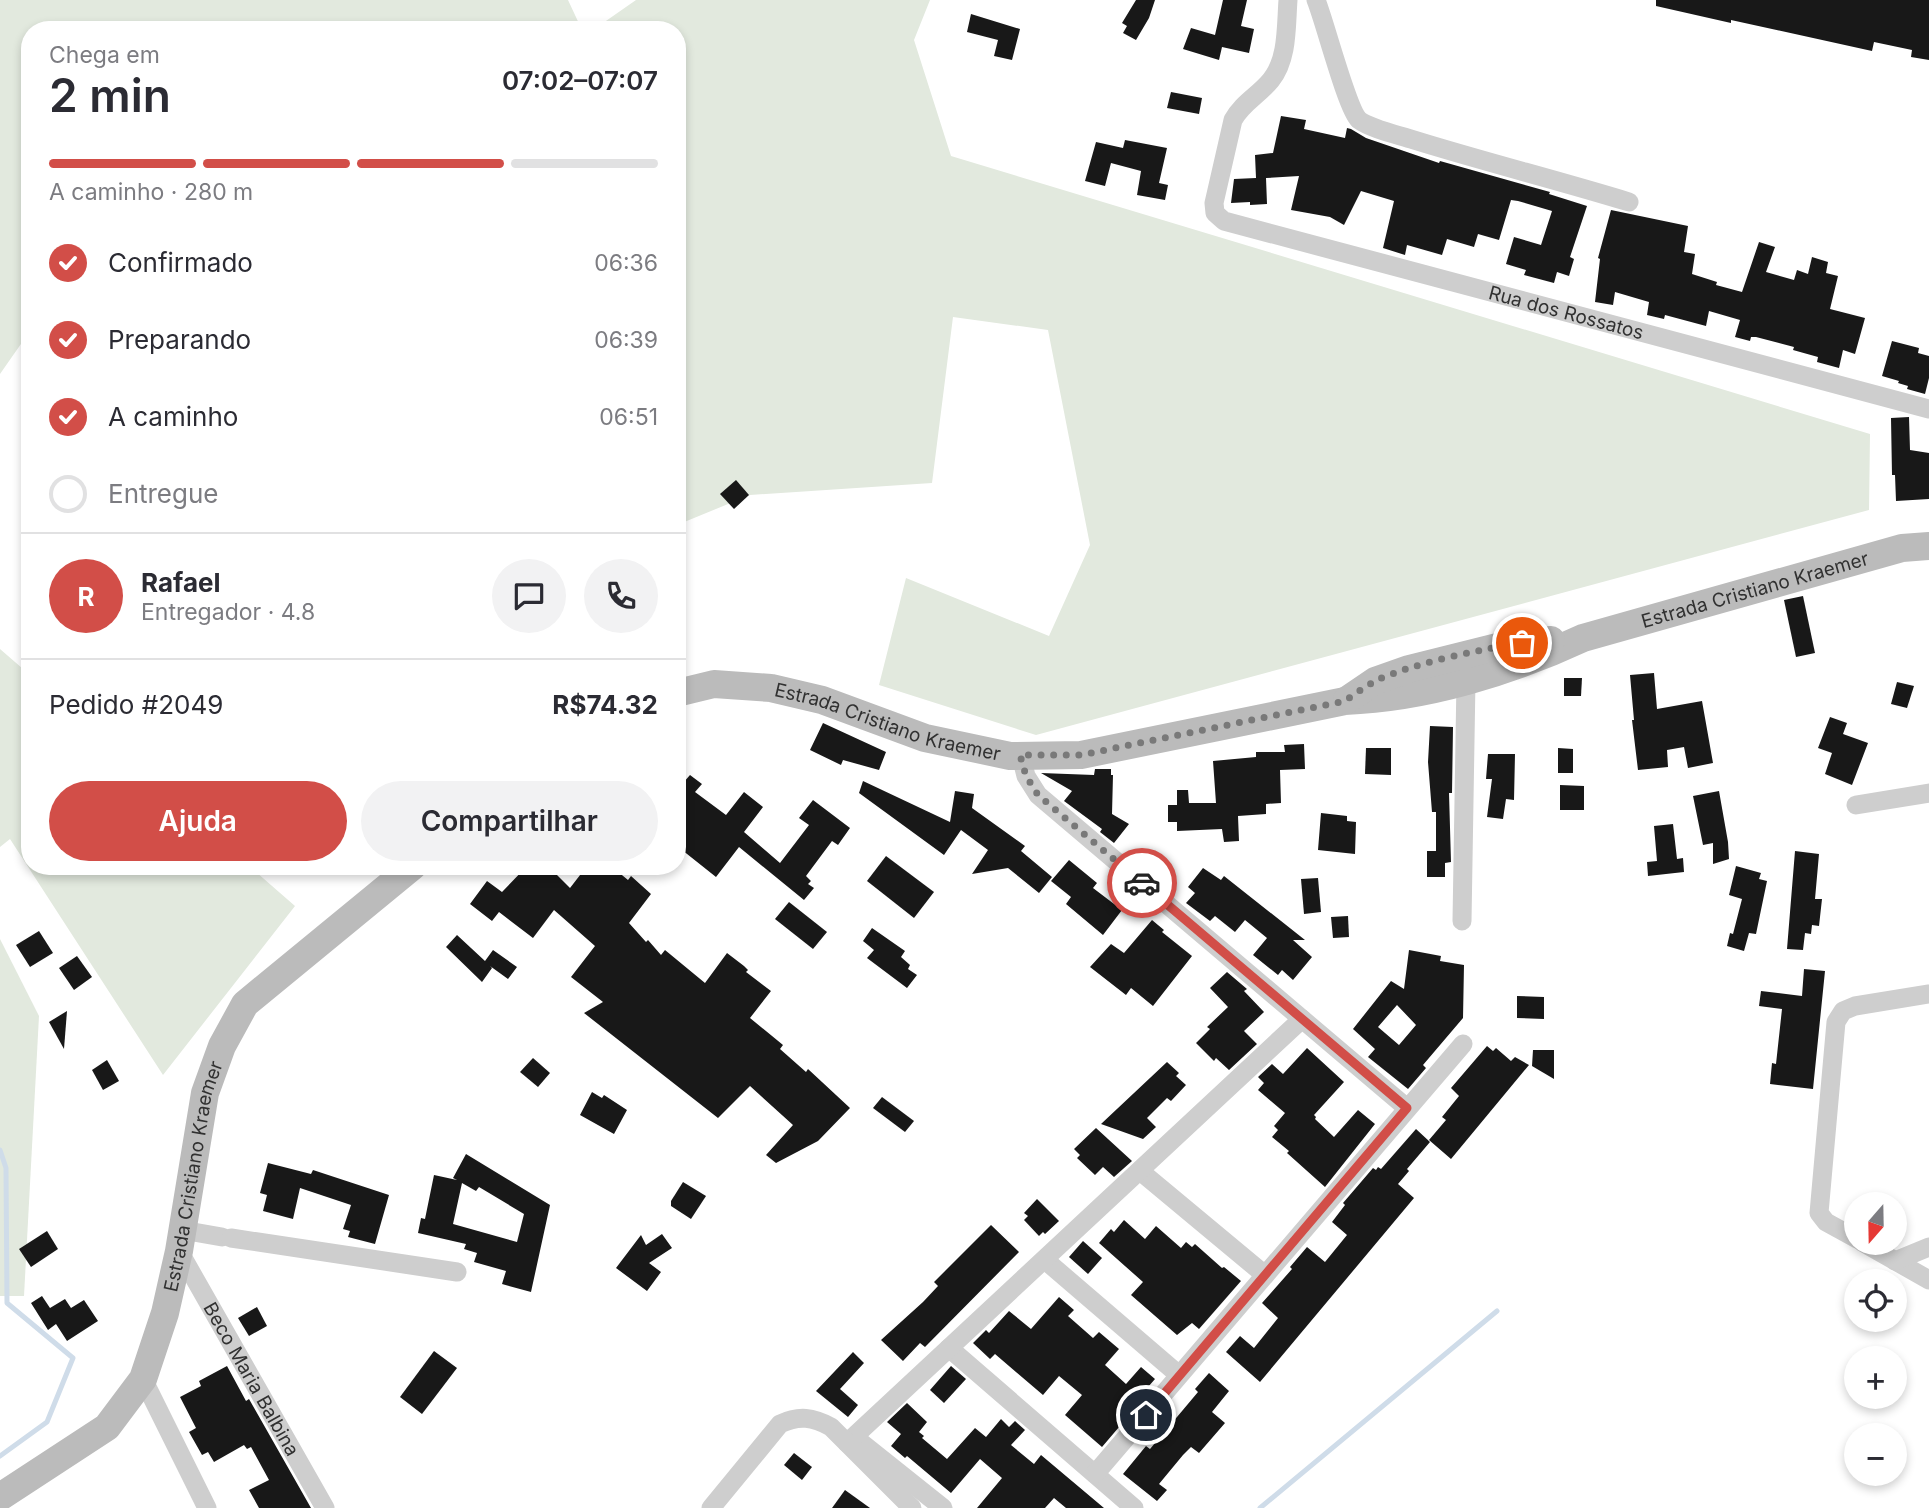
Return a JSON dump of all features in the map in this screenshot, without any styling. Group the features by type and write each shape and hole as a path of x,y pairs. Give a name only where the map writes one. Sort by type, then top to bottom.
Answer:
{"main road":[{"name":"Estrada Cristiano Kraemer","path":"686,691 715,684 771,688 822,700 925,738 1010,756 1081,755 1345,701 1376,681 1409,669 1463,668 1510,645 1583,638 1902,548 1929,546"},
{"name":"Estrada Cristiano Kraemer","path":"2,1490 107,1427 143,1379 165,1312 181,1240 205,1093 222,1046 245,1004 402,875"}],"street":[{"name":"Rua dos Rossatos","path":"1288,0 1280,66 1269,82 1244,103 1233,120 1214,203 1215,214 1224,221 1929,409"},
{"path":"1316,0 1350,107 1359,120 1451,152 1525,170 1629,202"},
{"path":"1462,921 1463,668"},
{"path":"1020,755 1026,776 1038,795 1407,1108"},
{"path":"1856,805 1929,793"},
{"path":"1844,1232 1826,1222 1819,1213 1836,1021 1843,1011 1855,1006 1929,994"},
{"path":"851,1440 1302,1019"},
{"path":"1095,1474 1463,1044"},
{"path":"1140,1171 1265,1275"},
{"path":"181,1240 227,1237 457,1272"},
{"name":"Beco Maria Balbina","path":"181,1240 325,1508"},
{"path":"1895,1261 1929,1247"},
{"path":"1885,1255 1929,1280"},
{"path":"1045,1260 1179,1376"},
{"path":"949,1348 1134,1508"},
{"path":"143,1379 207,1508"},
{"path":"711,1508 780,1424 792,1418 819,1420 831,1427 943,1508"},
{"path":"851,1440 912,1508"}],"shaded area":[{"path":"0,0 568,0 578,21 21,21 21,344 0,374"},
{"path":"636,0 930,0 914,40 951,156 1870,434 1869,510 1036,735 879,685 906,578 1049,636 1090,545 1048,330 953,317 932,483 750,495 686,521 686,21 606,21"},
{"path":"0,649 21,667 21,856 10,839 0,847"},
{"path":"33,875 259,875 295,906 163,1075"},
{"path":"0,939 39,1016 24,1296 0,1296"}],"building":[{"path":"1136,0 1155,0 1149,18 1136,40 1123,33 1127,26 1122,23"},
{"path":"1223,0 1247,0 1241,26 1254,29 1249,53 1222,47 1219,60 1183,49 1191,28 1215,35"},
{"path":"1656,0 1929,0 1929,60 1911,57 1912,50 1874,42 1872,51 1731,20 1731,23 1656,6"},
{"path":"971,14 1020,29 1012,60 994,56 998,40 967,32"},
{"path":"1171,92 1202,98 1199,114 1167,108"},
{"path":"1281,116 1306,120 1304,129 1345,138 1347,128 1351,129 1366,138 1439,163 1440,161 1550,192 1549,194 1587,206 1570,257 1574,259 1569,276 1557,272 1554,283 1524,275 1526,270 1506,264 1514,237 1541,245 1552,211 1518,201 1511,200 1499,240 1478,234 1474,247 1447,239 1442,255 1407,245 1405,255 1383,248 1394,201 1361,191 1344,225 1330,217 1291,210 1299,176 1266,178 1267,204 1231,203 1234,179 1256,178 1255,155 1273,153"},
{"path":"1125,140 1167,148 1159,183 1168,185 1165,200 1137,195 1141,171 1111,163 1105,186 1085,181 1096,142 1123,148"},
{"path":"1611,210 1688,226 1684,252 1695,254 1692,274 1717,282 1716,285 1742,292 1759,242 1775,247 1766,272 1794,280 1797,270 1808,274 1812,257 1828,262 1826,273 1838,276 1830,309 1865,318 1855,354 1843,350 1839,368 1817,362 1818,357 1793,350 1794,347 1756,337 1751,337 1750,341 1735,337 1740,320 1709,311 1706,326 1665,315 1664,319 1647,315 1649,302 1615,292 1613,305 1595,302 1598,258"},
{"path":"1892,341 1919,348 1918,353 1929,356 1929,378 1925,394 1907,389 1908,386 1898,383 1899,381 1882,376"},
{"path":"1909,417 1910,450 1929,453 1929,499 1896,501 1895,475 1892,475 1891,418"},
{"path":"736,480 749,495 734,509 720,494"},
{"path":"1803,596 1815,653 1796,657 1784,600"},
{"path":"1654,673 1657,709 1702,701 1713,763 1688,768 1684,747 1667,750 1668,767 1638,770 1630,675"},
{"path":"1564,678 1582,678 1581,696 1564,696"},
{"path":"1897,682 1914,686 1907,708 1891,704"},
{"path":"1830,717 1847,723 1843,734 1868,743 1852,785 1825,774 1832,753 1818,748"},
{"path":"823,723 886,752 879,770 843,760 841,765 810,750"},
{"path":"1430,726 1453,727 1452,793 1449,793 1451,862 1445,863 1445,877 1427,877 1427,851 1436,851 1436,812 1432,812 1428,762"},
{"path":"1304,744 1305,769 1280,770 1281,803 1266,804 1266,814 1238,816 1239,841 1224,842 1222,829 1177,831 1177,822 1168,822 1168,805 1177,805 1177,790 1188,790 1189,803 1216,803 1213,761 1256,757 1256,752 1285,752 1284,745"},
{"path":"1366,748 1391,748 1391,775 1365,774"},
{"path":"1558,748 1573,749 1573,773 1558,773"},
{"path":"1488,754 1515,754 1514,800 1506,799 1503,819 1487,817 1492,779 1486,779"},
{"path":"1095,769 1111,769 1112,814 1129,824 1114,843 1100,832 1102,829 1064,801 1072,791 1041,773 1094,775"},
{"path":"690,775 702,784 695,792 726,815 744,792 763,807 744,832 780,863 809,825 799,818 813,800 850,828 838,845 832,841 806,876 811,881 808,884 814,888 804,900 739,847 716,877 686,853 686,780"},
{"path":"863,781 950,822 955,791 974,794 972,808 1025,846 1021,851 1052,877 1039,893 1008,868 972,874 988,850 961,830 944,855 859,793"},
{"path":"1560,785 1584,786 1584,810 1560,810"},
{"path":"1719,791 1729,859 1713,864 1713,843 1703,845 1693,796"},
{"path":"1321,813 1347,816 1347,821 1356,822 1355,854 1318,850"},
{"path":"1673,824 1677,859 1683,858 1684,872 1648,876 1647,862 1657,861 1654,826"},
{"path":"1795,851 1819,854 1815,899 1822,899 1819,926 1812,925 1811,934 1805,933 1803,950 1787,949"},
{"path":"886,856 934,892 914,918 867,881"},
{"path":"1069,860 1097,883 1093,888 1122,910 1103,935 1066,904 1071,897 1051,881"},
{"path":"1736,866 1761,873 1759,879 1767,881 1756,934 1749,933 1744,951 1727,946 1742,899 1729,895"},
{"path":"1203,868 1221,880 1224,876 1305,940 1293,940 1312,957 1293,980 1282,970 1278,975 1253,955 1267,938 1245,920 1235,932 1215,916 1210,921 1186,903 1195,893 1188,887"},
{"path":"518,875 557,875 570,888 580,875 622,875 628,880 631,876 651,894 629,923 646,942 648,940 661,955 665,950 705,983 727,953 744,966 748,970 746,972 771,991 750,1018 783,1045 780,1049 806,1072 808,1069 850,1108 818,1141 776,1163 766,1155 793,1125 750,1086 718,1118 584,1013 603,1002 571,977 595,946 554,910 533,938 499,912 492,921 470,904 487,881 502,892"},
{"path":"1318,878 1321,912 1304,914 1301,879"},
{"path":"789,902 827,932 813,949 775,919"},
{"path":"1348,916 1349,937 1333,938 1331,917"},
{"path":"1152,920 1164,930 1162,932 1192,956 1153,1006 1131,988 1126,995 1090,967 1111,944 1124,953"},
{"path":"872,928 905,951 901,957 910,965 908,969 917,975 907,988 867,958 874,950 863,941"},
{"path":"39,931 53,953 30,967 16,945"},
{"path":"457,935 485,961 493,950 517,967 508,979 490,966 492,968 482,982 446,947"},
{"path":"1409,950 1441,956 1440,961 1464,965 1463,1018 1423,1065 1426,1068 1408,1089 1368,1057 1375,1049 1353,1029 1391,981 1404,989","holes":["1397,1005 1416,1025 1399,1045 1378,1027"]},
{"path":"77,956 92,977 74,990 59,968"},
{"path":"1804,969 1825,971 1813,1089 1770,1084 1772,1063 1776,1064 1782,1009 1759,1006 1761,991 1802,996"},
{"path":"1227,972 1247,989 1244,991 1264,1012 1244,1031 1257,1044 1229,1070 1216,1058 1214,1061 1196,1043 1210,1029 1207,1027 1228,1007 1210,988"},
{"path":"1517,996 1544,997 1544,1019 1517,1018"},
{"path":"67,1011 64,1049 49,1022"},
{"path":"1487,1046 1493,1051 1496,1048 1511,1061 1515,1057 1529,1065 1451,1159 1429,1140 1446,1120 1442,1117 1459,1096 1451,1088"},
{"path":"1307,1048 1344,1082 1314,1115 1315,1119 1334,1137 1358,1110 1375,1124 1325,1187 1272,1137 1278,1130 1274,1126 1285,1113 1258,1090 1264,1083 1258,1077 1272,1064 1283,1074"},
{"path":"1533,1050 1554,1050 1554,1079 1532,1066"},
{"path":"533,1058 550,1073 538,1087 520,1072"},
{"path":"107,1060 119,1081 103,1090 92,1070"},
{"path":"1167,1062 1179,1073 1176,1076 1186,1085 1171,1101 1167,1098 1147,1118 1156,1127 1143,1139 1101,1124"},
{"path":"592,1092 602,1098 604,1095 627,1110 614,1134 580,1115"},
{"path":"882,1097 914,1121 905,1132 873,1108"},
{"path":"1096,1128 1132,1161 1114,1177 1103,1167 1095,1175 1077,1158 1080,1155 1074,1149"},
{"path":"1416,1129 1430,1142 1398,1184 1414,1198 1260,1382 1226,1352 1240,1336 1254,1348 1278,1318 1262,1303 1307,1247 1325,1262 1347,1235 1332,1222 1345,1205 1343,1203 1373,1168 1381,1169"},
{"path":"466,1154 550,1205 531,1292 502,1284 506,1271 474,1262 477,1253 464,1249 466,1244 418,1233 421,1218 425,1219 434,1175 457,1180 453,1178","holes":["462,1183 476,1191 479,1187 524,1214 517,1242 453,1224"]},
{"path":"268,1163 311,1174 313,1170 389,1195 375,1244 348,1237 350,1231 343,1229 351,1205 300,1188 293,1219 263,1211 267,1195 260,1193"},
{"path":"683,1182 706,1196 691,1219 671,1206 671,1201"},
{"path":"1037,1199 1059,1221 1039,1236 1024,1220 1028,1216 1024,1213"},
{"path":"1124,1220 1145,1239 1156,1226 1181,1248 1186,1242 1192,1247 1195,1244 1241,1281 1199,1329 1192,1323 1177,1335 1131,1295 1143,1282 1099,1243 1111,1229 1114,1232"},
{"path":"991,1225 1019,1252 925,1347 920,1343 903,1361 881,1340 923,1302 938,1286 934,1282"},
{"path":"47,1231 58,1249 31,1267 19,1249"},
{"path":"662,1234 672,1248 649,1263 661,1272 647,1291 616,1268 641,1235 646,1245"},
{"path":"1083,1241 1102,1258 1088,1274 1069,1257"},
{"path":"42,1296 50,1308 65,1299 71,1308 84,1300 98,1321 67,1341 56,1324 48,1330 31,1303"},
{"path":"1059,1297 1074,1310 1068,1316 1093,1338 1099,1332 1119,1349 1105,1365 1126,1384 1141,1367 1155,1379 1128,1410 1131,1413 1102,1447 1065,1415 1082,1395 1059,1376 1043,1395 995,1354 990,1359 973,1343 986,1330 989,1333 1009,1311 1031,1329"},
{"path":"257,1307 267,1326 249,1336 238,1318"},
{"path":"434,1351 457,1368 422,1414 400,1397"},
{"path":"853,1352 864,1363 840,1389 858,1405 848,1417 816,1391"},
{"path":"227,1366 246,1401 249,1399 311,1508 259,1508 249,1490 269,1480 251,1447 247,1449 244,1445 214,1462 208,1452 202,1455 189,1432 196,1428 180,1397 201,1386 199,1381"},
{"path":"951,1366 966,1379 944,1403 930,1390"},
{"path":"1209,1373 1229,1391 1212,1412 1225,1423 1199,1453 1191,1447 1183,1455 1159,1484 1167,1490 1157,1501 1123,1474 1146,1446 1150,1449 1198,1392 1195,1389"},
{"path":"907,1403 927,1422 919,1432 924,1436 922,1438 947,1459 975,1428 986,1437 1001,1419 1009,1427 1015,1421 1025,1430 1011,1445 1034,1464 1041,1455 1104,1508 1066,1508 1054,1498 1045,1508 977,1508 1002,1478 980,1459 951,1493 907,1456 905,1458 891,1446 901,1434 887,1422"},
{"path":"794,1453 812,1467 802,1480 784,1465"},
{"path":"845,1490 870,1508 832,1508"}],"waterway":[{"path":"0,1150 6,1168 7,1303 73,1358 47,1422 0,1456"},
{"path":"1260,1508 1497,1311"}],"way so far":[{"path":"1142,883 1038,795 1026,776 1020,755 1081,755 1345,701 1376,681 1409,669 1522,643"}],"route":[{"path":"1142,883 1407,1108 1146,1415"}]}
